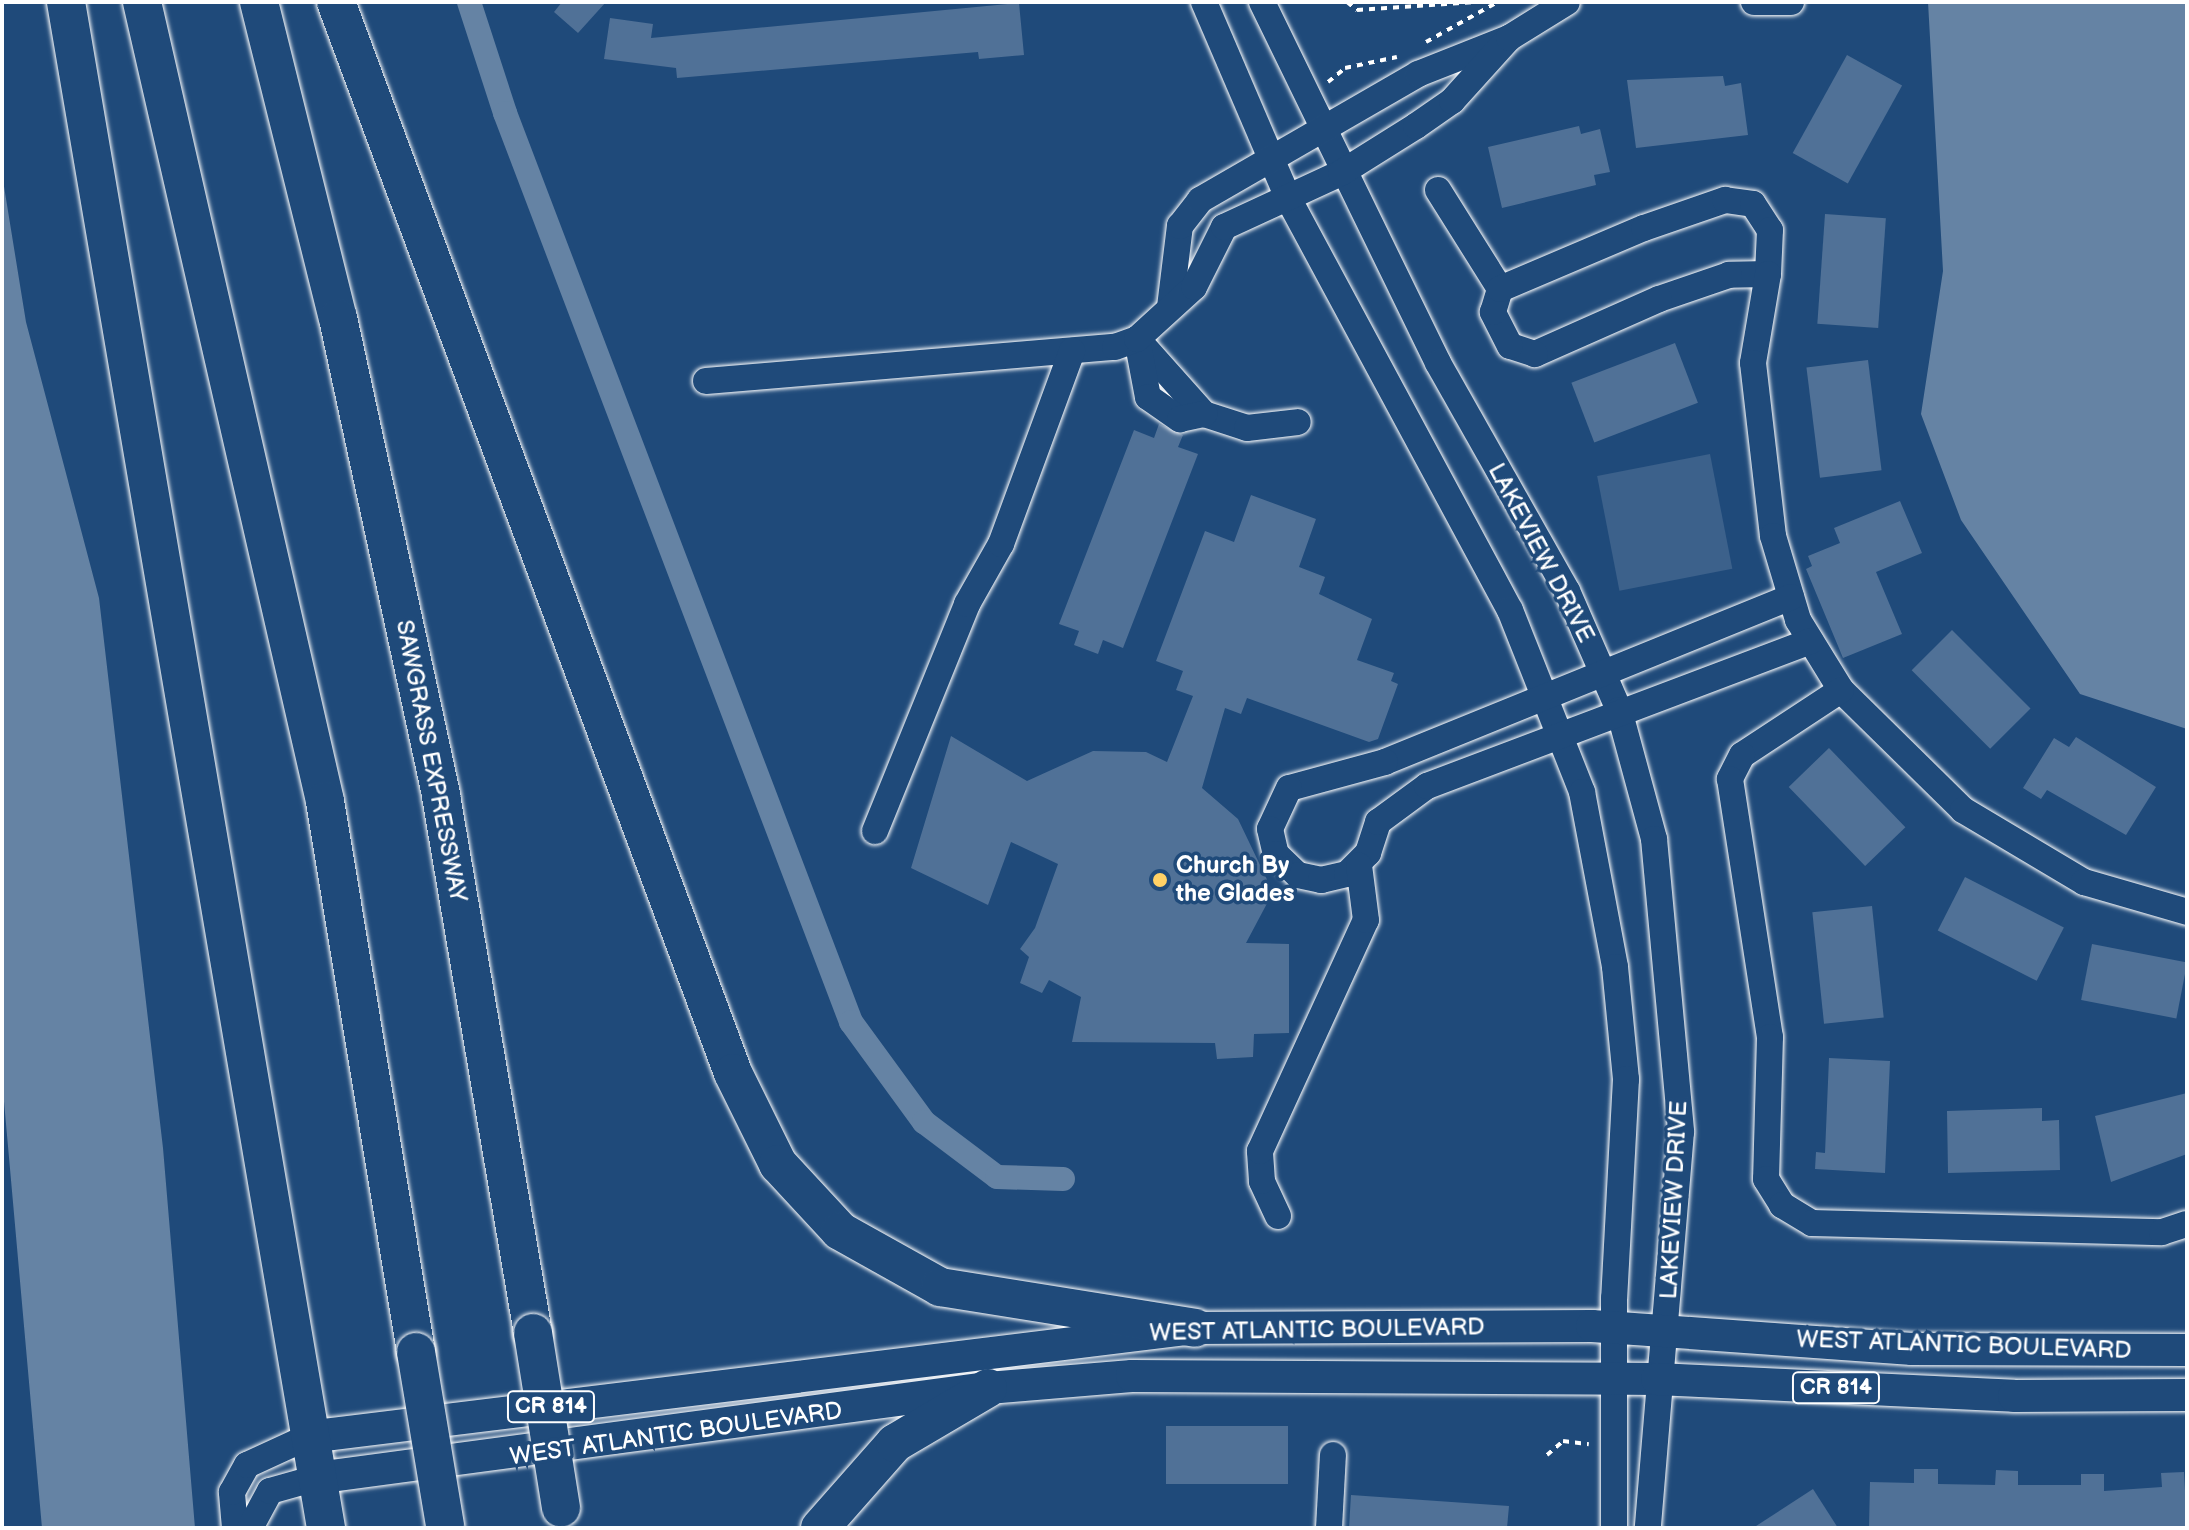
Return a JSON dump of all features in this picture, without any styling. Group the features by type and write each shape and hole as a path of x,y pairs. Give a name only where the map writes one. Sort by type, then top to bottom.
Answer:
{"highway":[{"path":"66,2 308,1437 326,1528"},
{"path":"142,2 325,801 445,1527"},
{"name":"SAWGRASS EXPRESSWAY","path":"259,2 338,318 441,796 562,1518"},
{"path":"336,2 733,1073 778,1164 840,1231 940,1287 1195,1328"},
{"path":"820,1528 895,1443 988,1388"}],"main road":[{"name":"WEST ATLANTIC BOULEVARD","path":"308,1437 1195,1328 1616,1328 1912,1349 2187,1350"},
{"name":"WEST ATLANTIC BOULEVARD","path":"316,1478 988,1388 1132,1376 1617,1382 1657,1379 2014,1396 2187,1395"}],"street":[{"path":"1204,2 1288,198 1510,610 1562,732 1582,792 1615,967 1626,1079 1616,1328 1614,1528"},
{"name":"LAKEVIEW DRIVE","path":"1262,2 1341,173 1567,591 1619,710 1654,839 1679,1047 1681,1132 1665,1330 1657,1379 1648,1528"},
{"path":"706,381 1072,351 1137,339 1194,287 1224,227 1341,173 1438,111 1509,38 1567,2"},
{"path":"1754,2 1791,2"},
{"path":"1170,307 1180,226 1200,200 1320,132 1413,64 1509,38"},
{"path":"1413,64 1438,111"},
{"path":"1438,190 1500,289 1493,312 1499,330 1510,346 1535,354 1729,275 1768,274"},
{"path":"1500,289 1725,200 1753,204 1770,230 1768,274 1753,363 1758,445 1791,597 1811,641 1841,690 1963,810 2084,882 2187,912"},
{"path":"1137,339 1148,397 1180,419 1204,414 1247,428 1298,422"},
{"path":"875,831 967,604 1001,544 1072,351"},
{"path":"1359,865 1321,880 1298,875 1276,854 1270,829 1289,788 1362,771 1546,692 1791,597"},
{"path":"1711,629 1727,671"},
{"path":"1278,1216 1262,1181 1260,1151 1366,920 1359,865 1378,822 1399,800 1619,710 1811,641"},
{"path":"1841,690 1742,755 1730,779 1770,1037 1766,1179 1782,1205 1812,1223 2162,1232 2187,1224"},
{"path":"235,1528 232,1492 247,1465 308,1437"},
{"path":"1329,1528 1333,1455"},
{"path":"250,1528 270,1491 316,1478"}],"path":[{"path":"1347,2 1357,10 1476,2"},
{"path":"1421,46 1498,2"},
{"path":"1323,86 1345,68 1413,64"},
{"path":"1547,1455 1563,1441 1592,1445"}],"shaded area":[{"path":"1928,2 2187,2 2187,729 2080,694 1961,520 1921,414 1943,271"},
{"path":"2,174 26,322 99,598 163,1148 195,1528 42,1528 2,1079"},
{"path":"1710,454 1732,569 1619,591 1597,476"}],"building":[{"path":"562,2 606,2 578,33 554,12"},
{"path":"1019,3 1024,55 979,59 978,52 677,78 676,68 604,59 610,18 653,24 651,38"},
{"path":"1847,55 1902,86 1848,184 1793,153"},
{"path":"1723,76 1725,86 1741,83 1748,135 1636,148 1627,80"},
{"path":"1579,126 1581,134 1600,129 1610,172 1594,175 1596,185 1502,208 1488,147"},
{"path":"1825,214 1886,218 1878,328 1817,324"},
{"path":"1675,343 1698,403 1594,443 1571,383"},
{"path":"1868,360 1882,470 1820,478 1806,368"},
{"path":"1159,424 1183,435 1178,447 1198,454 1123,648 1103,640 1098,654 1074,645 1079,631 1059,624 1134,430 1154,438"},
{"name":"Church By the Glades","path":"1251,495 1316,519 1299,567 1325,577 1319,594 1372,619 1357,660 1394,673 1391,681 1398,684 1378,739 1369,742 1247,698 1241,714 1225,708 1202,788 1238,819 1273,892 1246,943 1289,944 1289,1033 1254,1034 1253,1057 1217,1059 1215,1043 1072,1042 1081,997 1049,980 1042,993 1020,983 1029,957 1020,949 1035,928 1058,864 1011,842 988,905 911,868 951,736 1027,781 1093,751 1146,752 1167,762 1193,696 1176,690 1183,671 1156,661 1205,531 1234,542"},
{"path":"1900,501 1922,553 1876,572 1902,634 1843,658 1806,569 1812,566 1808,556 1840,543 1834,528"},
{"path":"1952,630 2030,708 1990,749 1912,670"},
{"path":"2076,737 2156,787 2126,835 2047,790 2041,799 2023,788 2054,738 2069,747"},
{"path":"1829,748 1905,827 1865,866 1789,787"},
{"path":"1965,877 2064,927 2037,981 1938,930"},
{"path":"1872,906 1884,1017 1824,1024 1812,912"},
{"path":"2092,944 2187,962 2176,1018 2081,1000"},
{"path":"1829,1058 1890,1061 1885,1173 1815,1169 1816,1152 1825,1153"},
{"path":"2187,1093 2187,1154 2111,1182 2095,1116"},
{"path":"2042,1108 2042,1121 2059,1120 2060,1170 1948,1173 1947,1111"},
{"path":"1166,1426 1288,1426 1288,1484 1166,1484"},
{"path":"1914,1469 1938,1469 1938,1484 1995,1485 1996,1470 2018,1471 2018,1485 2081,1485 2081,1474 2104,1474 2104,1491 2162,1487 2161,1473 2184,1472 2187,1528 1869,1528 1870,1482 1914,1483"},
{"path":"1813,1489 1838,1528 1753,1528"},
{"path":"1351,1495 1509,1506 1507,1528 1349,1528"}],"waterway":[{"path":"469,2 505,113 851,1022 924,1122 997,1177 1063,1179"}],"place":[{"name":"Church By the Glades","path":"1160,880"}]}
